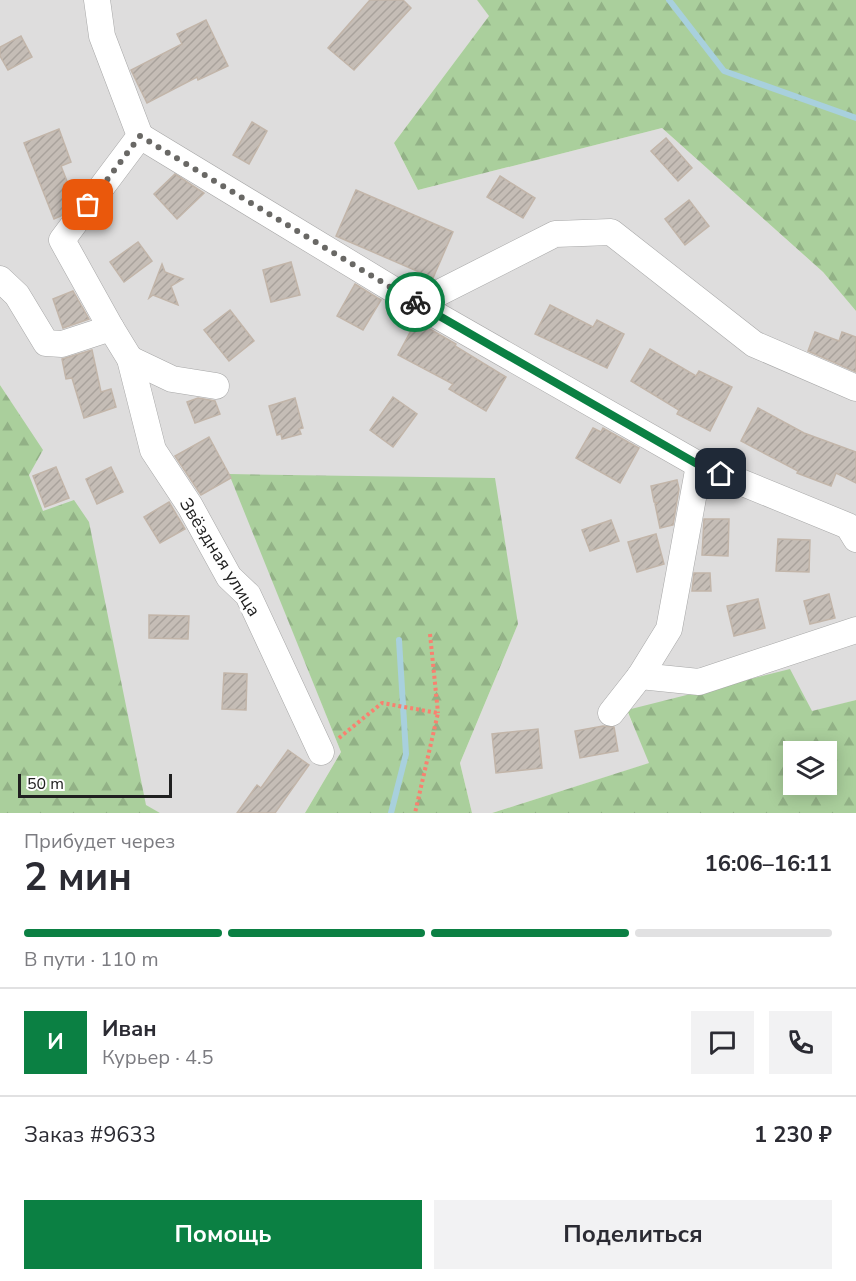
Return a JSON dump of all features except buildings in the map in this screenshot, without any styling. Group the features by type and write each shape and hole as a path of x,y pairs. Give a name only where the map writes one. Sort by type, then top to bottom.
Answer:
{"street":[{"path":"97,0 102,36 140,136 417,304 699,465 848,526 856,539"},
{"name":"Звёздная улица","path":"140,136 62,240 130,359 153,450 190,506 229,577 248,595 321,752"},
{"path":"417,304 555,234 611,232 754,344 856,388"},
{"path":"0,279 17,295 46,343 63,344 111,328"},
{"path":"130,359 172,379 216,386"},
{"path":"611,713 640,676 669,629 699,465"},
{"path":"640,676 699,682 856,630"}],"path":[{"path":"415,813 438,713 430,634"},
{"path":"321,752 382,703 438,713"}],"shaded area":[{"path":"0,0 477,0 490,15 394,143 418,190 662,128 823,272 856,311 856,700 812,712 627,711 650,763 492,813 472,813 460,763 518,624 230,474 341,752 305,813 160,813 146,806 29,475 42,450 0,385"}],"green space":[{"path":"477,0 856,0 856,311 823,272 662,128 418,190 394,143 489,16"},
{"path":"0,385 43,450 29,475 43,511 74,500 89,522 146,805 160,813 0,813"},
{"path":"229,474 495,478 518,624 460,763 472,813 305,813 341,752"},
{"path":"790,669 812,711 856,700 856,813 492,813 649,763 627,710"}],"waterway":[{"path":"669,0 724,71 856,118"},
{"path":"391,813 406,754 399,640"}],"way so far":[{"path":"88,205 140,136 415,302"}],"route":[{"path":"415,302 699,465 721,474"}]}
